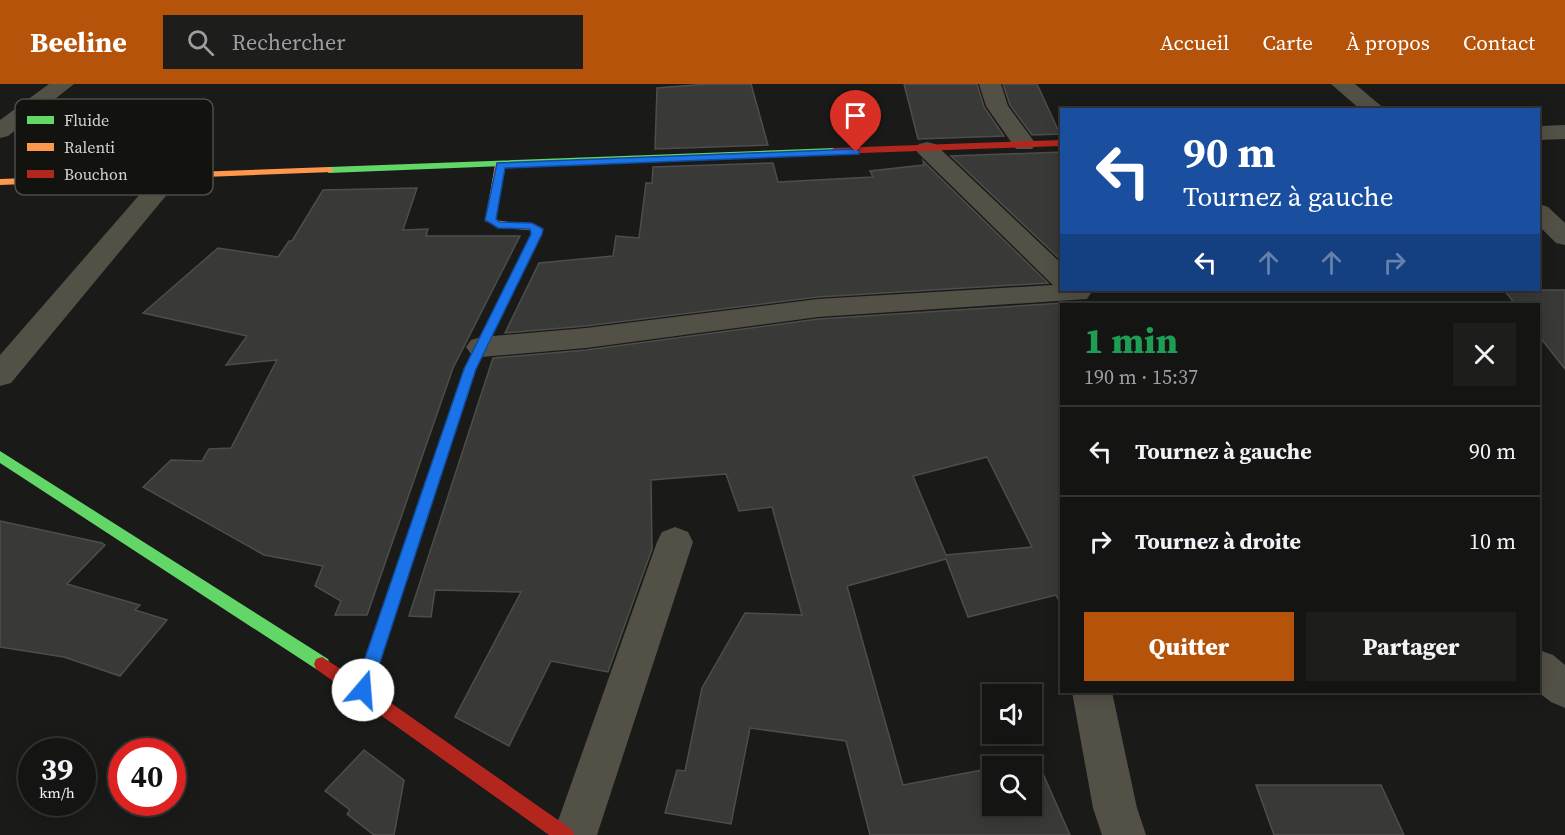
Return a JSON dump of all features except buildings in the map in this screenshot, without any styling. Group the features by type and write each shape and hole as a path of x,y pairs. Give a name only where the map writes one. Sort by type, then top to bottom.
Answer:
{"street":[{"path":"43,99 63,84"},
{"path":"990,84 997,106 1024,144"},
{"path":"1342,84 1372,108"},
{"path":"0,131 15,120"},
{"path":"1540,133 1565,132"},
{"path":"213,174 1060,143"},
{"path":"927,149 1060,277"},
{"path":"363,690 467,379 537,229 532,226 498,225 490,220 500,165"},
{"path":"0,182 15,181"},
{"path":"0,375 153,195"},
{"path":"1540,213 1565,237"},
{"path":"481,347 586,338 818,308 1076,292"},
{"path":"0,456 363,690 565,835"},
{"path":"575,835 675,542"},
{"path":"1540,669 1565,689"},
{"path":"1092,693 1115,808 1124,835"}],"traffic: fast":[{"path":"329,170 834,151"},
{"path":"0,456 322,664"}],"traffic: slow":[{"path":"461,397 470,369 537,234 537,229 531,227 502,225 490,221 500,165"},
{"path":"213,174 329,170"},
{"path":"0,182 15,181"}],"traffic: jam":[{"path":"834,151 1060,143"},
{"path":"363,690 461,397"},
{"path":"322,664 565,835"}],"route":[{"path":"363,690 470,369 537,234 537,229 532,226 498,225 490,220 500,165 856,152"}]}
